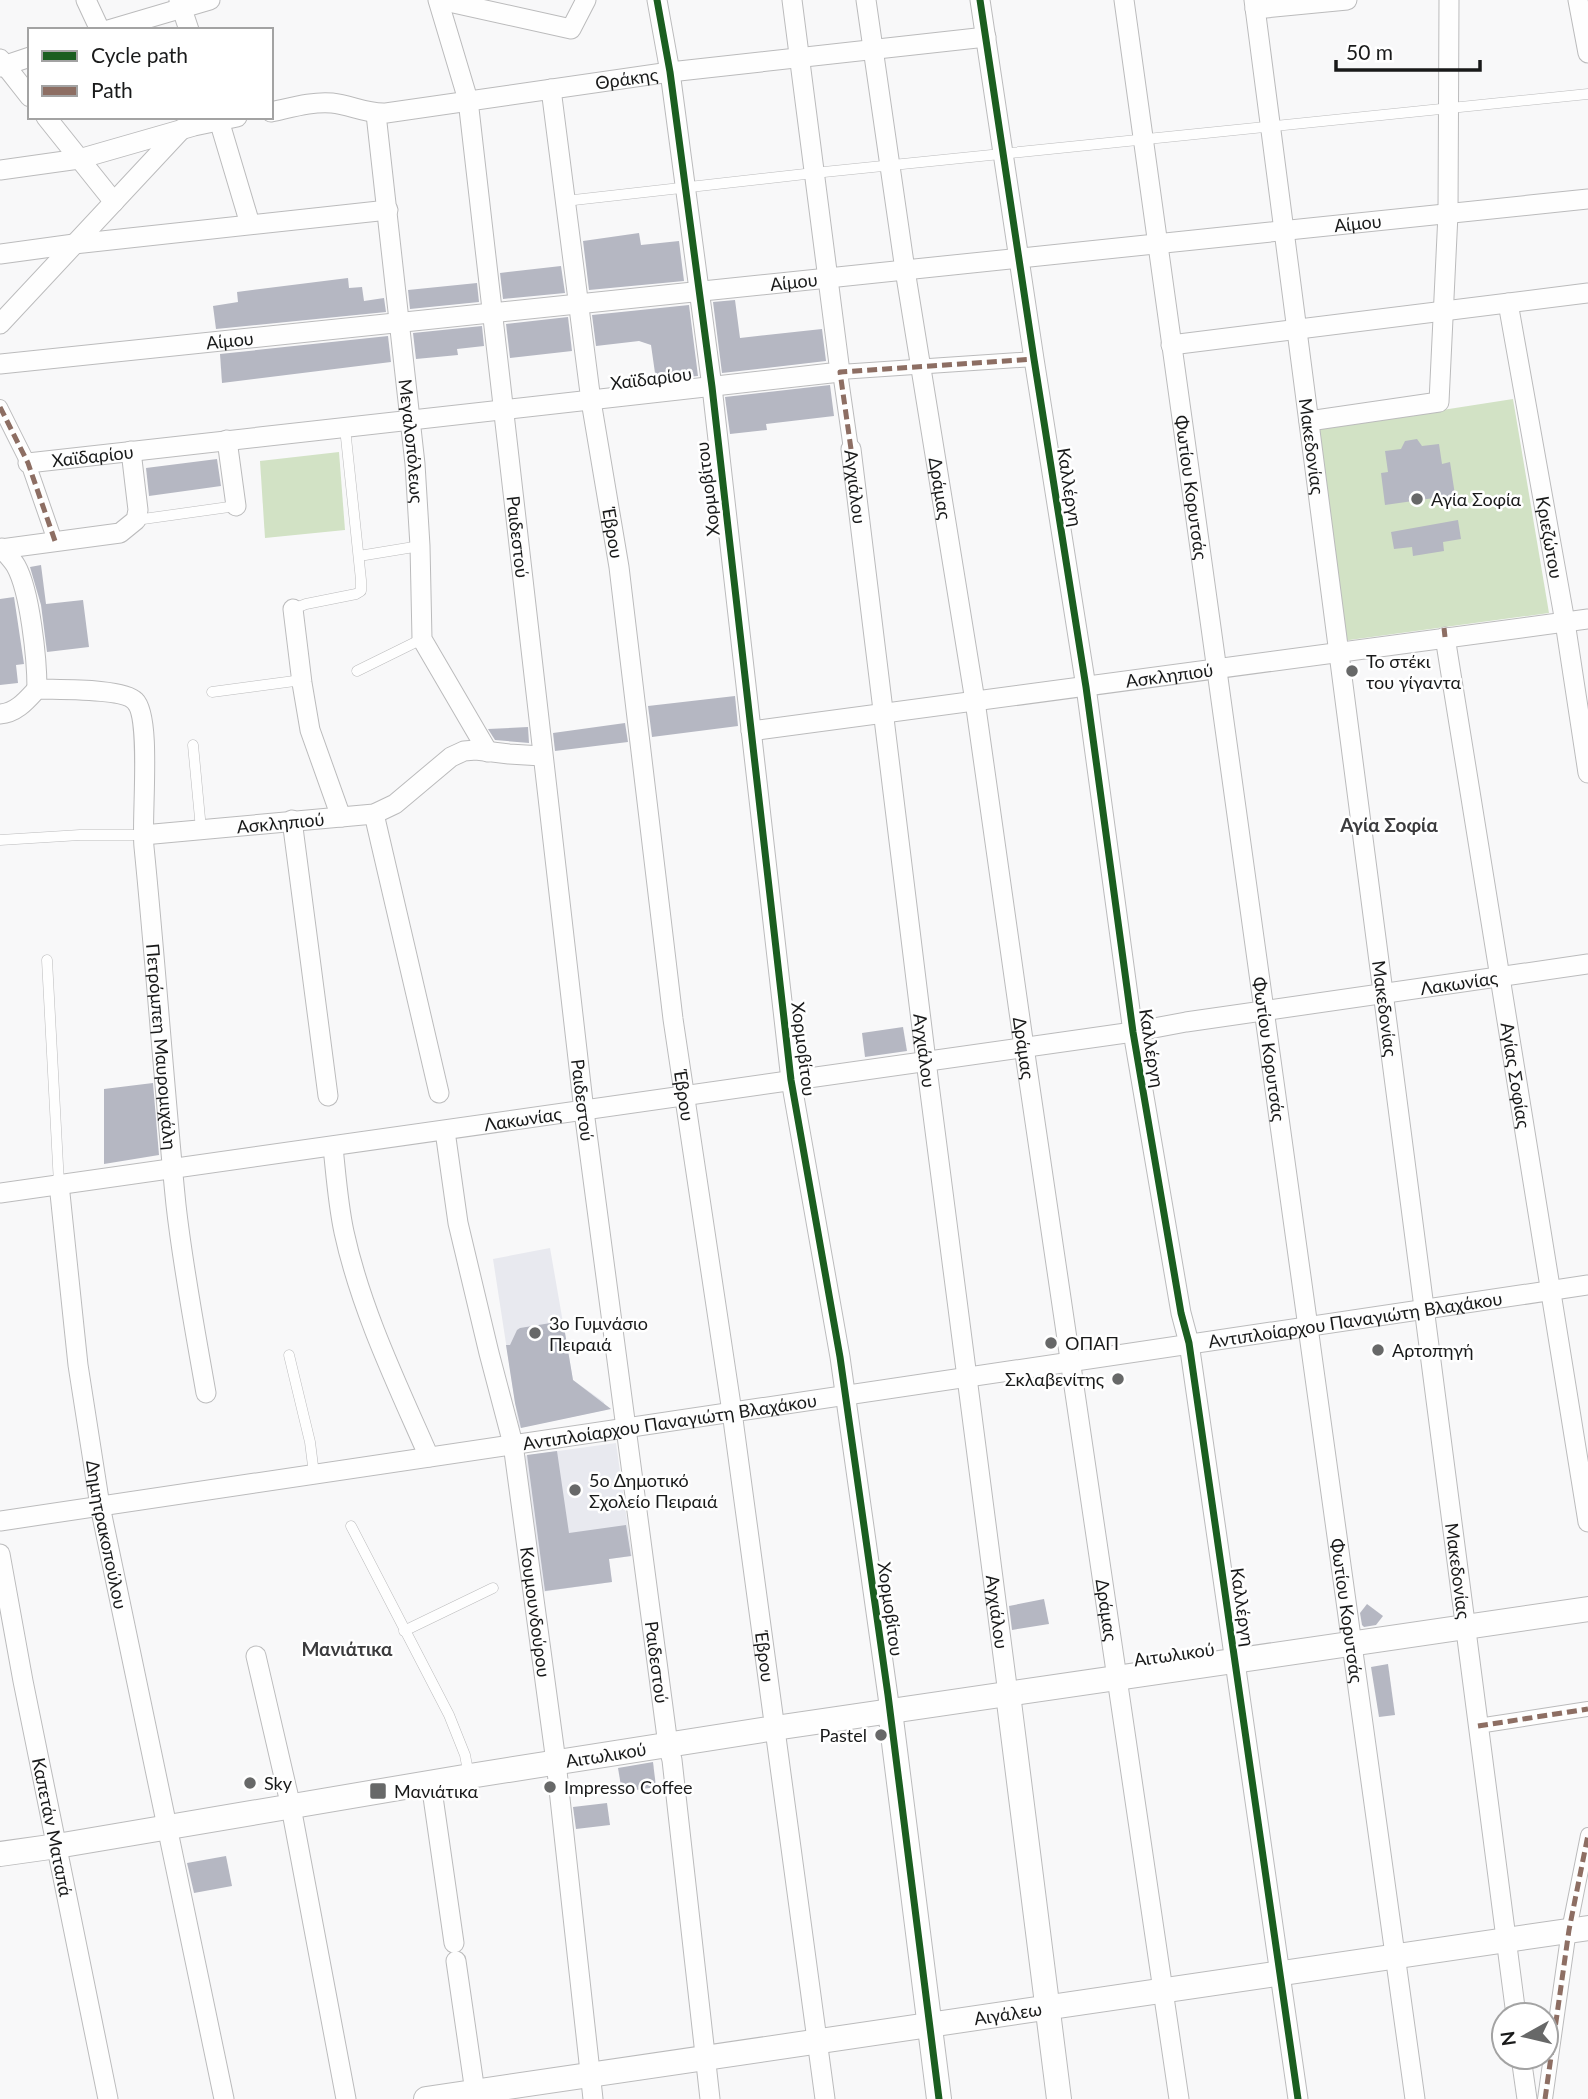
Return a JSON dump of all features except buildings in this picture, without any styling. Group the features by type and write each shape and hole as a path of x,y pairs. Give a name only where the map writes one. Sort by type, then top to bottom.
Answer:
{"street":[{"path":"86,0 99,28"},
{"path":"114,28 180,4 210,0"},
{"path":"439,0 571,29 586,0"},
{"name":"Ραιδεστού","path":"439,0 468,100 583,1111 672,1760 710,2099"},
{"name":"Χορμοβίτου","path":"657,0 670,72 712,387 791,1080 845,1395 890,1711 939,2099"},
{"name":"Αγχιάλου","path":"792,0 1059,2099"},
{"name":"Δράμας","path":"866,0 905,270 975,701 1179,2099"},
{"name":"Καλλέργη","path":"980,0 1086,687 1133,1032 1181,1314 1189,1343 1298,2099"},
{"name":"Φωτίου Κορυτσάς","path":"1124,0 1415,2099"},
{"path":"1254,4 1345,0"},
{"path":"1308,421 1439,402 1448,214 1449,0"},
{"path":"1578,0 1588,53"},
{"path":"180,4 188,28"},
{"name":"Μακεδονίας","path":"1254,4 1514,2001"},
{"name":"Θράκης","path":"273,111 336,103 376,114 670,72 986,37"},
{"path":"28,58 2,64 28,95"},
{"name":"Έβρου","path":"551,89 590,401 619,567 671,1005 732,1412 825,2099"},
{"name":"Μεγαλοπόλεως","path":"376,114 411,421 420,546 422,639 488,752"},
{"path":"48,119 114,202"},
{"path":"0,170 79,159 221,119"},
{"path":"225,119 250,225"},
{"path":"0,324 182,130"},
{"name":"Αίμου","path":"0,364 1588,199"},
{"path":"0,254 388,210"},
{"path":"1171,345 1588,293"},
{"name":"Κριεζώτου","path":"1508,303 1565,622 1588,773"},
{"name":"Χαϊδαρίου","path":"28,463 840,372 1034,359"},
{"path":"0,407 28,463 55,541"},
{"path":"227,440 236,506"},
{"path":"1,549 120,533 136,520 138,510 131,451"},
{"path":"0,714 23,705 37,689 34,644 23,583 16,566 1,549"},
{"path":"293,609 310,730 341,817"},
{"name":"Ασκληπιού","path":"751,731 1338,652 1445,633 1588,619"},
{"name":"Αγίας Σοφίας","path":"1445,633 1588,1522"},
{"name":"Πετρόμπεη Μαυρομιχάλη","path":"37,689 123,695 135,701 142,715 143,835 173,1168 180,1237 206,1393"},
{"name":"Ασκληπιού","path":"143,835 374,814 395,804 451,757 464,751 542,756"},
{"path":"374,814 439,1093"},
{"path":"292,820 328,1096"},
{"name":"Λακωνίας","path":"0,1192 445,1131 1588,964"},
{"name":"Κουμουνδούρου","path":"445,1131 458,1223 513,1444 556,1762 591,2087"},
{"path":"333,1147 344,1230 361,1294 429,1457"},
{"name":"Δημητρακοπούλου","path":"58,1184 78,1365 100,1506 224,2099"},
{"name":"Αντιπλοίαρχου Παναγιώτη Βλαχάκου","path":"0,1521 1588,1285"},
{"name":"Καπετάν Ματαπά","path":"0,1554 23,1681 108,2099"},
{"name":"Αιτωλικού","path":"0,1854 775,1728 1588,1609"},
{"path":"256,1656 291,1807 345,2099"},
{"path":"1478,1726 1588,1709"},
{"path":"431,1783 475,2095"},
{"path":"1545,2099 1579,1929 1588,1835"},
{"name":"Αιγάλεω","path":"426,2099 591,2087 705,2058 1579,1929"},
{"path":"1523,2071 1527,2099"}],"lane":[{"path":"565,201 1270,125 1588,94"},
{"path":"293,609 361,591 345,428"},
{"path":"136,520 236,506"},
{"path":"359,556 420,546"},
{"path":"357,671 422,639"},
{"path":"212,692 302,680"},
{"path":"193,745 201,829"},
{"name":"Ασκληπιού","path":"0,840 80,835 143,835"},
{"name":"Δημητρακοπούλου","path":"47,960 58,1184"},
{"path":"289,1355 310,1441 314,1474"},
{"path":"351,1526 459,1737 470,1776"},
{"path":"404,1631 493,1588"}],"shaded area":[{"name":"3ο Γυμνάσιο Πειραιά","path":"550,1248 573,1380 604,1402 605,1410 519,1428 493,1259"},
{"name":"5ο Δημοτικό Σχολείο Πειραιά","path":"616,1443 632,1556 609,1559 612,1582 541,1592 522,1456"}],"green space":[{"path":"1513,399 1549,613 1342,641 1314,430"},
{"path":"339,452 345,530 265,538 260,461"}],"marked path":[{"path":"851,449 840,372 1034,359"},
{"path":"0,407 28,463 55,541"},
{"path":"1444,628 1445,637"},
{"path":"1478,1726 1588,1709"},
{"path":"1545,2099 1569,1930 1588,1835"}],"cycle path":[{"path":"657,0 670,72 712,387 791,1080 840,1357 888,1695 939,2099"},
{"path":"980,0 1086,687 1133,1032 1181,1313 1189,1343 1298,2099"}],"place":[{"name":"Αγία Σοφία","path":"1417,499"},
{"name":"Το στέκι του γίγαντα","path":"1352,671"},
{"name":"3ο Γυμνάσιο Πειραιά","path":"535,1333"},
{"name":"ΟΠΑΠ","path":"1051,1343"},
{"name":"Αρτοπηγή","path":"1378,1350"},
{"name":"Σκλαβενίτης","path":"1118,1379"},
{"name":"5ο Δημοτικό Σχολείο Πειραιά","path":"575,1490"},
{"name":"Pastel","path":"881,1735"},
{"name":"Sky","path":"250,1783"},
{"name":"Impresso Coffee","path":"550,1787"},
{"name":"Μανιάτικα","path":"378,1791"}],"district":[{"name":"Αγία Σοφία","path":"1389,824"},
{"name":"Μανιάτικα","path":"347,1648"}]}
